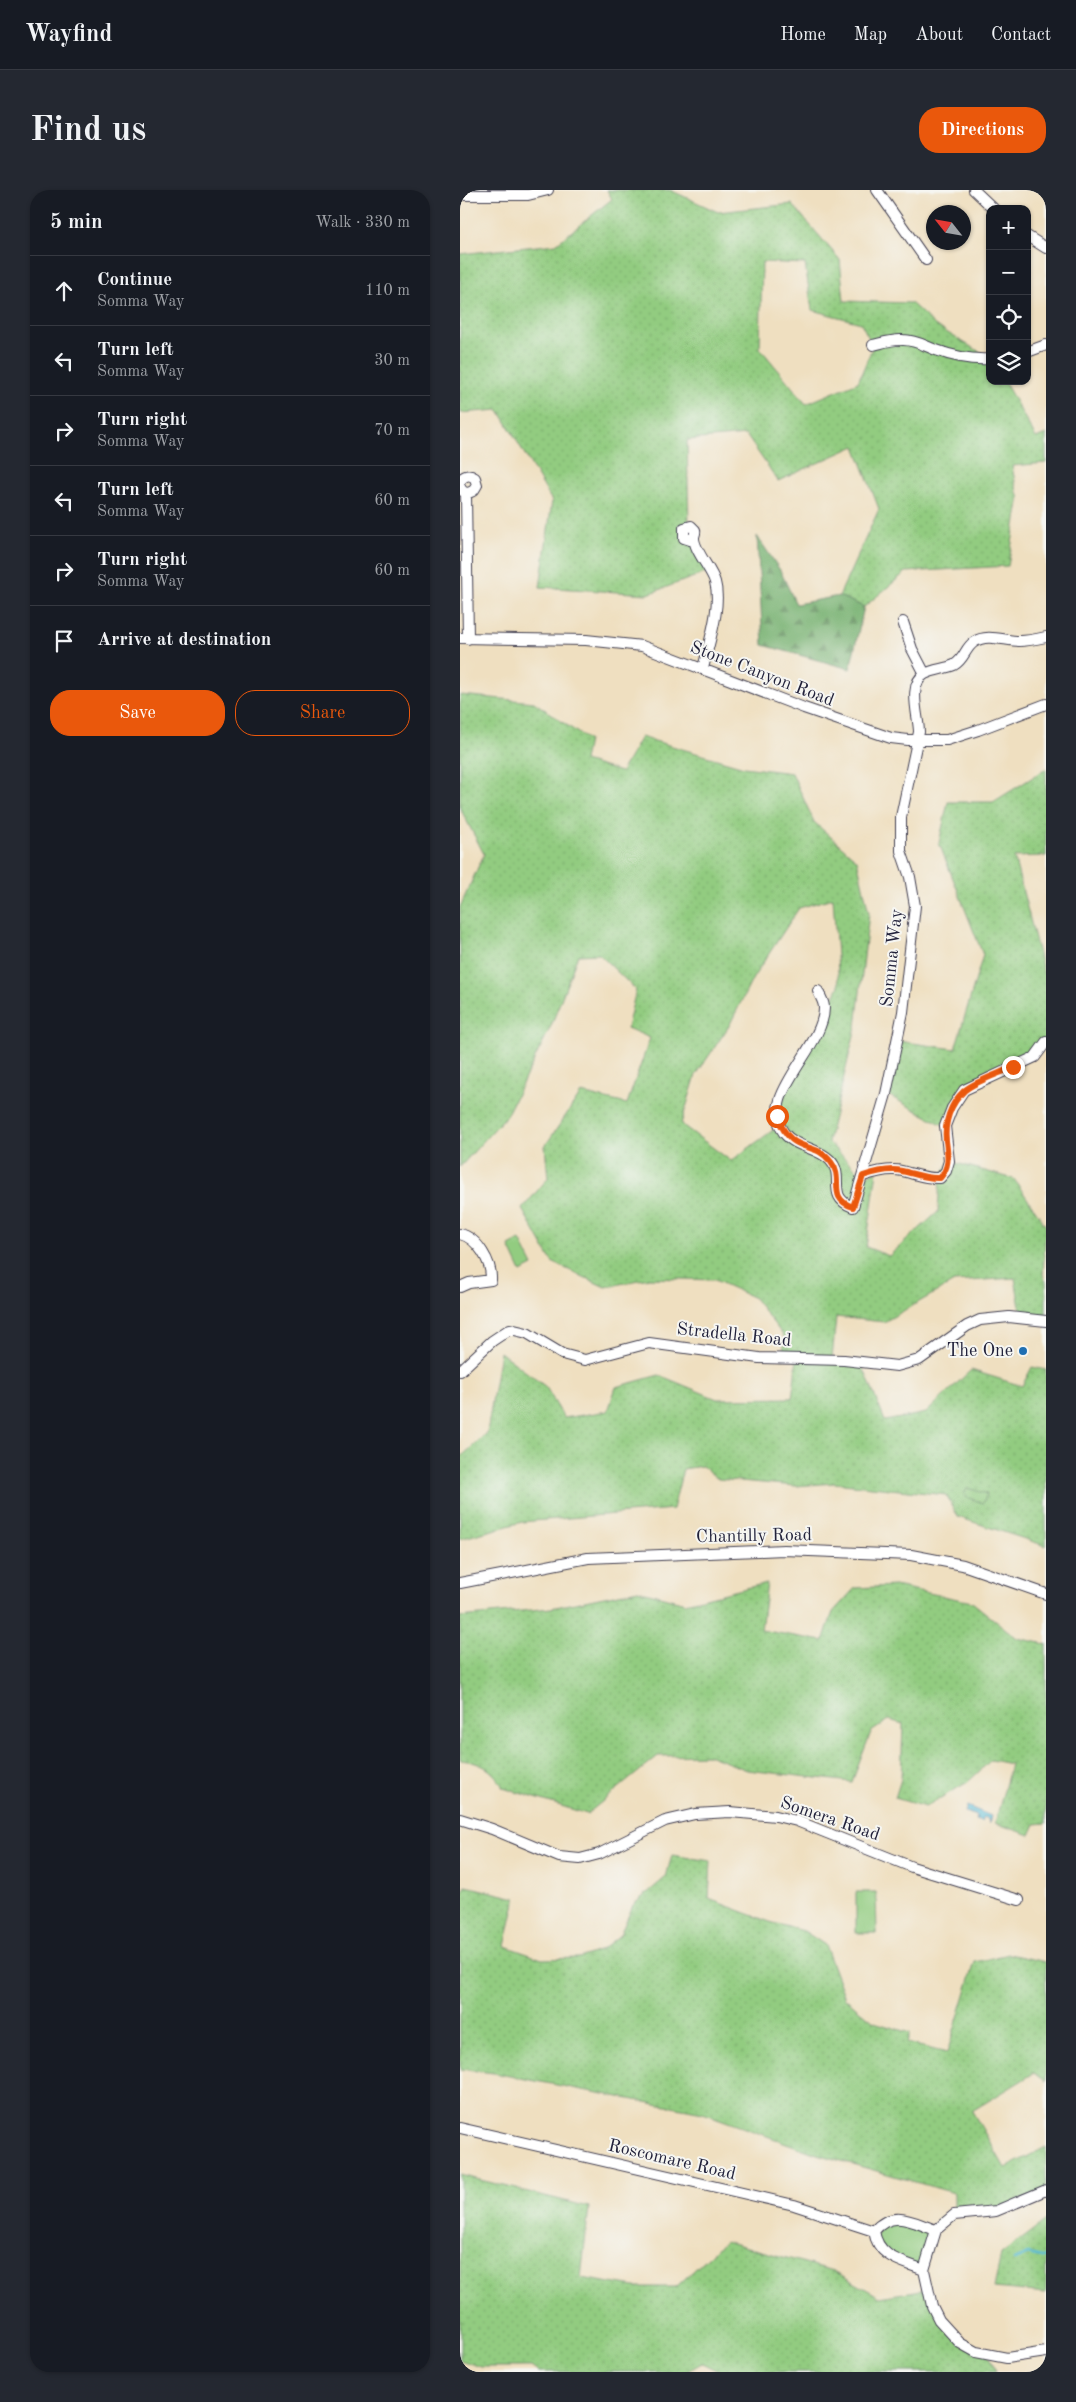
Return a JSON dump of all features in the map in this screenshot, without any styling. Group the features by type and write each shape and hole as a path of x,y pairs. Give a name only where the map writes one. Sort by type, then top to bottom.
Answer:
{"street":[{"path":"460,195 528,195 548,190"},
{"path":"876,190 926,260"},
{"path":"974,190 990,205"},
{"path":"1031,239 1046,248"},
{"path":"873,345 903,340 919,342 936,350 955,355 986,359"},
{"path":"1031,351 1046,345"},
{"path":"460,481 464,476 469,476 476,481 474,490 463,490 464,638"},
{"path":"694,538 715,581 717,592 712,632 703,669"},
{"path":"903,622 912,649 925,674 955,664 974,642 981,639 989,637 1022,641 1046,637"},
{"name":"Stone Canyon Road","path":"464,638 586,640 642,646 733,682 891,738 918,741 946,740 1046,704"},
{"name":"Somma Way","path":"819,993 824,1002 820,1028 810,1050 784,1089 777,1106 777,1116 783,1131 791,1140 821,1154 833,1164 839,1198 844,1204 853,1207 894,1062 903,1012 915,906 910,877 900,851 901,817 918,741 919,719 915,703 917,683 925,674"},
{"path":"863,1176 877,1171 900,1171 921,1177 940,1178 946,1171 948,1161 944,1126 952,1108 964,1090 1034,1057 1046,1042"},
{"path":"460,1234 466,1235 479,1247 492,1270 491,1280 469,1283 460,1287"},
{"name":"Stradella Road","path":"460,1371 492,1341 510,1329 527,1333 562,1354 585,1360 649,1343 759,1358 844,1360 896,1366 919,1360 962,1330 980,1320 1009,1317 1046,1321"},
{"name":"Chantilly Road","path":"460,1583 588,1558 784,1550 912,1555 963,1565 1046,1594"},
{"name":"Somera Road","path":"460,1819 492,1829 559,1857 580,1859 599,1854 665,1821 695,1814 730,1812 776,1816 797,1821 912,1867 1019,1900"},
{"name":"Roscomare Road","path":"460,2128 794,2205 874,2231"},
{"path":"1046,2190 996,2211 954,2214 936,2230 924,2270 932,2306 939,2320 960,2343 976,2352 1007,2358 1046,2352"},
{"path":"924,2270 880,2250 874,2231 882,2222 892,2218 901,2218 936,2230"}],"green space":[{"path":"607,190 670,190 718,212 792,204 840,260 844,301 911,303 936,326 986,356 986,385 1006,385 1036,438 1046,434 1046,463 1012,466 1017,492 1020,497 1008,566 906,572 864,607 839,596 879,509 855,446 778,481 746,435 687,440 689,525 696,533 710,571 648,594 540,587 552,501 499,410 460,413 460,254 556,244 612,199","holes":["762,262 805,264 812,310 861,323 873,346 858,382 806,404 760,348"]},
{"path":"757,536 780,570 796,604 839,596 864,607 850,669 763,645"},
{"path":"460,695 534,702 588,740 584,761 621,772 641,737 744,767 792,773 814,822 857,860 869,913 856,1027 828,1142 863,1176 877,1171 866,1247 889,1256 938,1212 940,1178 949,1161 1014,1179 1046,1226 1043,1275 1046,1282 1046,1321 1022,1319 1015,1278 954,1282 884,1322 836,1317 832,1359 861,1362 885,1421 926,1413 971,1370 1022,1386 1032,1367 1046,1370 1046,1546 958,1517 946,1495 834,1483 796,1486 718,1479 702,1466 683,1469 673,1509 522,1522 460,1539 460,1458 487,1433 500,1352 546,1387 564,1418 608,1411 616,1387 659,1375 717,1399 792,1398 797,1359 782,1358 785,1338 754,1298 715,1280 649,1278 605,1287 552,1262 522,1209 548,1178 545,1146 581,1093 627,1104 650,1038 627,1028 636,990 599,954 578,955 551,1026 506,1116 460,1167 460,907 484,854 460,808","holes":["833,898 839,986 816,1034 777,1106 780,1125 731,1161 681,1124 696,1075 729,1026 753,978 799,908"]},
{"path":"1046,769 1046,856 1014,857 1046,981 1046,1042 1035,1057 964,1090 945,1126 886,1094 898,1041 955,1049 983,955 939,843 948,802 993,802"},
{"path":"520,1240 533,1266 521,1272 509,1246"},
{"path":"967,1488 987,1494 983,1503 964,1496"},
{"path":"767,1583 761,1630 823,1641 833,1612 855,1588 895,1586 972,1602 1017,1638 1046,1644 1046,1823 1035,1824 1030,1835 995,1823 1011,1764 991,1760 968,1782 925,1807 895,1798 901,1779 903,1724 889,1720 871,1732 852,1782 747,1770 708,1755 658,1756 587,1814 503,1788 491,1771 480,1765 460,1760 460,1617 551,1608 638,1590 685,1603"},
{"path":"672,1855 711,1861 709,1899 770,1922 804,1931 825,1945 845,1998 874,2022 910,2033 907,2043 947,2053 975,1962 1009,1954 1046,1962 1046,2081 1034,2073 972,2111 1005,2168 1046,2147 1046,2190 1007,2206 954,2215 954,2193 817,2154 703,2113 494,2073 460,2069 460,1897 466,1886 516,1898 505,1946 542,1959 579,1958 601,1950 620,1935 633,1905 666,1877"},
{"path":"856,1892 876,1892 877,1933 856,1933"},
{"path":"460,2175 589,2207 581,2278 635,2287 676,2287 725,2241 834,2271 880,2297 927,2289 950,2333 990,2356 996,2372 720,2372 702,2363 686,2372 538,2372 531,2367 481,2367 460,2360"},
{"path":"892,2218 936,2230 924,2270 887,2255 876,2242 882,2222"},
{"path":"1046,2220 1046,2293 994,2288 1001,2254"}],"water":[{"path":"967,1806 991,1816 989,1824 988,1819 983,1817 981,1822 976,1820 977,1816 965,1812"}],"waterway":[{"path":"1014,2260 1028,2254 1046,2258"}],"place":[{"name":"The One","path":"1023,1351"}],"route":[{"path":"777,1116 783,1131 791,1140 796,1144 821,1154 831,1161 835,1171 839,1198 844,1204 853,1207 863,1176 877,1171 900,1171 932,1179 940,1178 946,1171 948,1161 944,1126 952,1108 964,1090 1013,1067"}]}
